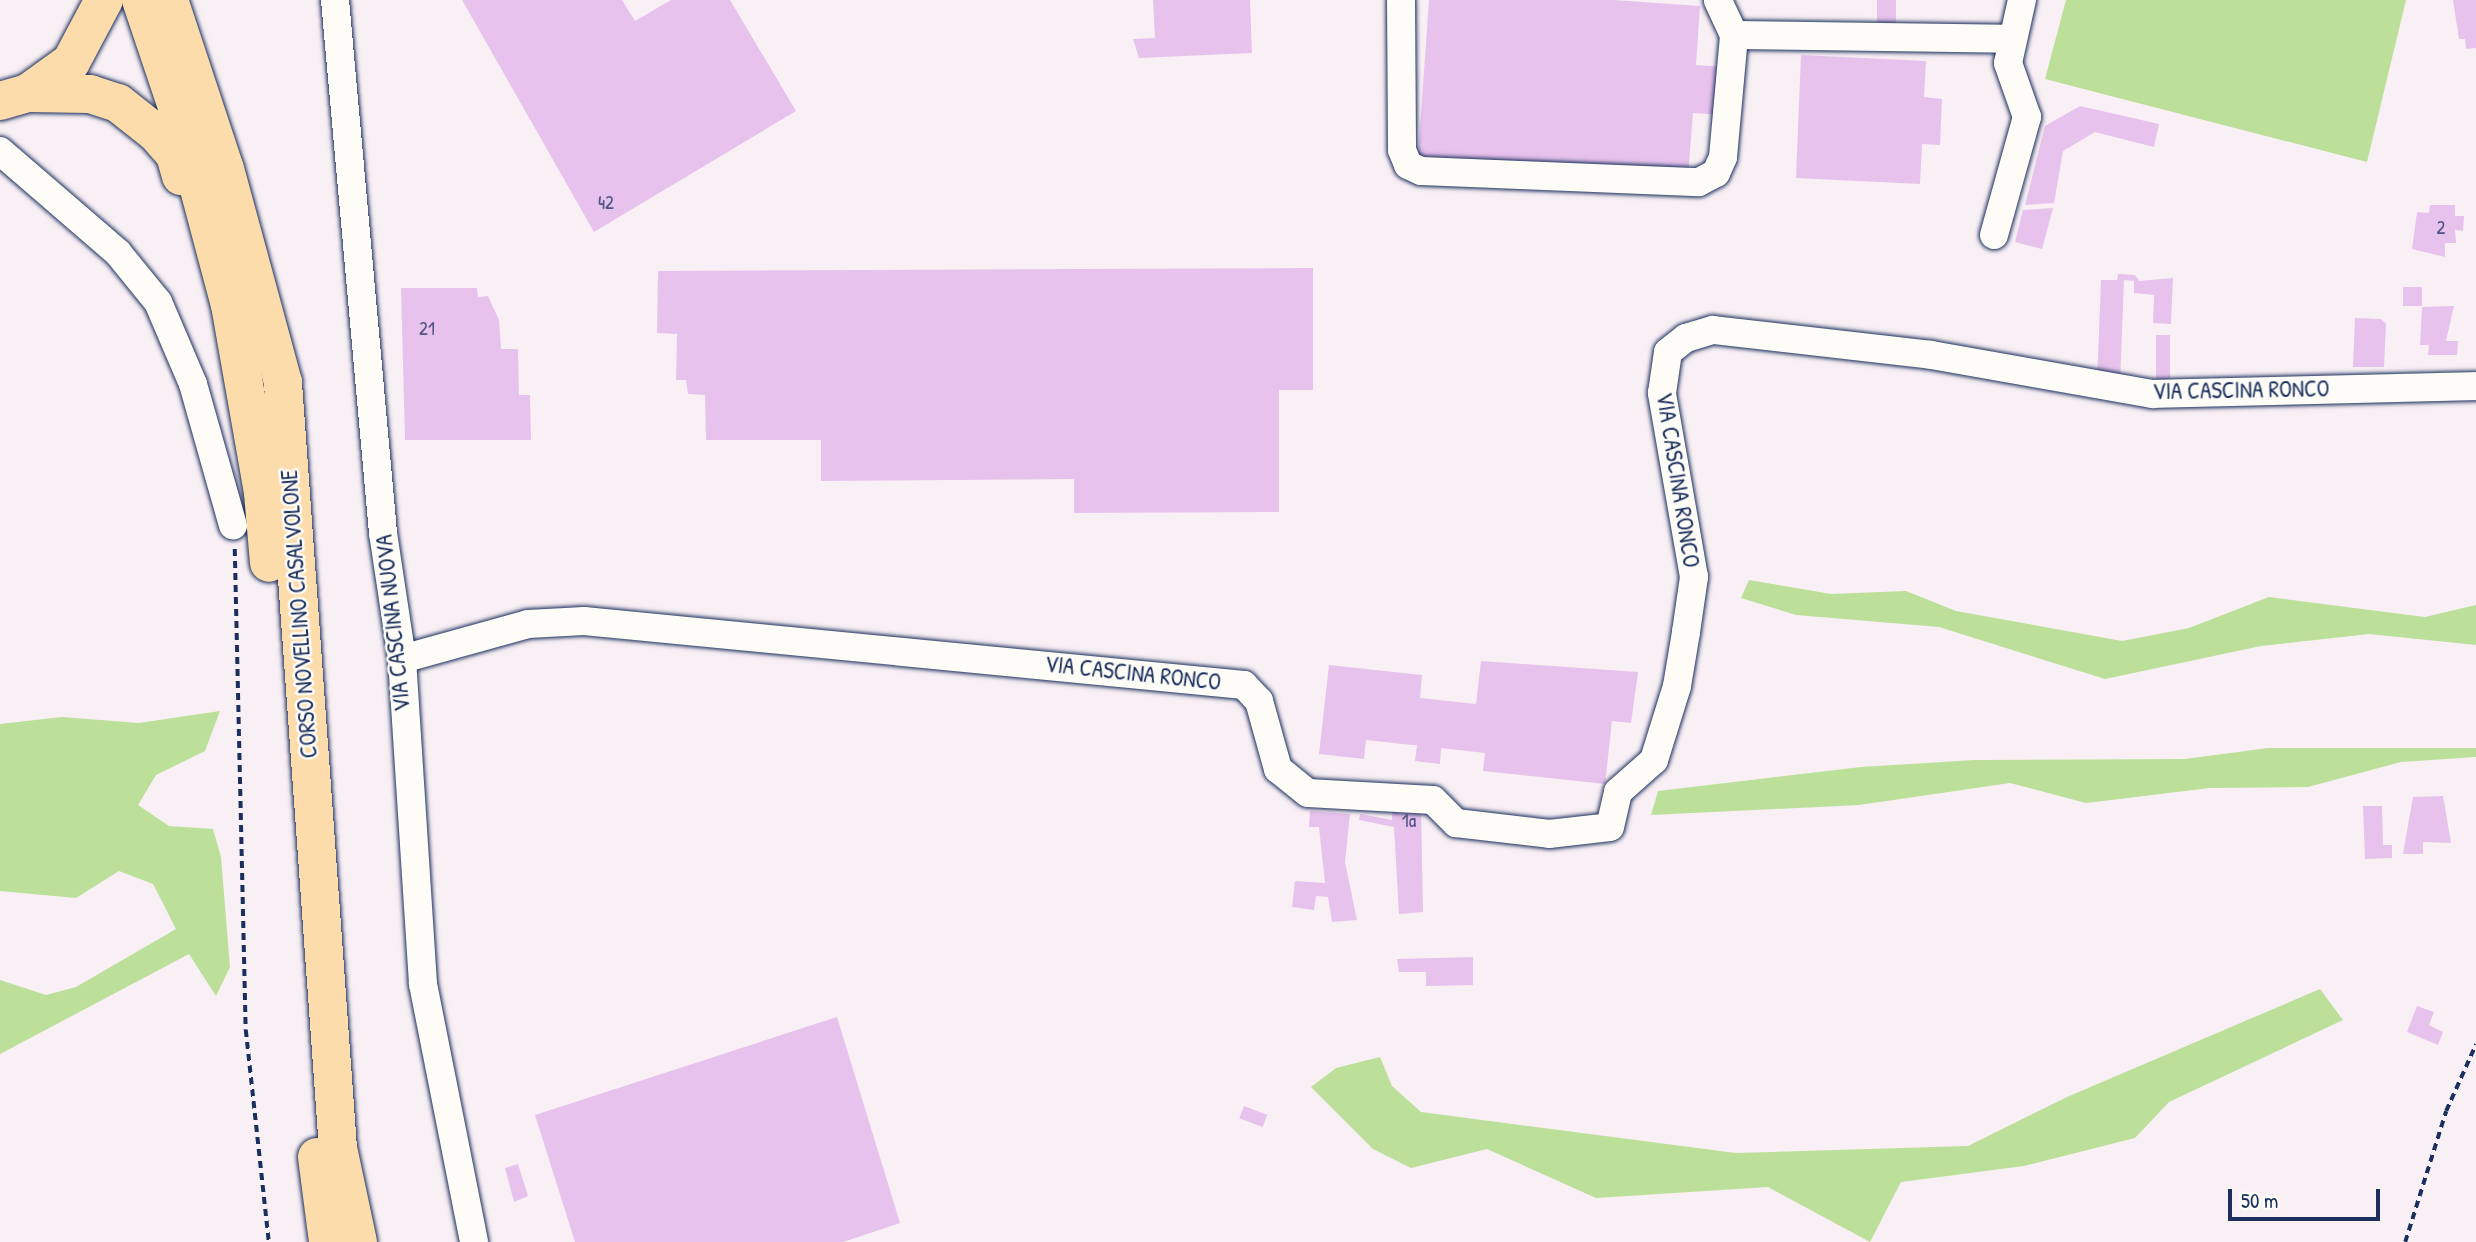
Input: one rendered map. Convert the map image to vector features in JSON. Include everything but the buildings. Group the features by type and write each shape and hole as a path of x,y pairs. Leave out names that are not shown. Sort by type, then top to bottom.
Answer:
{"highway":[{"path":"14,97 81,50 104,0"},
{"name":"CORSO NOVELLINO CASALVOLONE","path":"141,0 178,110 230,305 258,468 309,1094 328,1242"},
{"name":"CORSO NOVELLINO CASALVOLONE","path":"169,0 225,169 283,383 338,1148 358,1242"},
{"path":"180,0 225,169"},
{"path":"14,97 90,94 118,103 175,155 258,468"}],"street":[{"name":"VIA CASCINA NUOVA","path":"335,0 383,533 402,659 423,984 474,1242"},
{"path":"1401,0 1402,150 1408,165 1421,171 1699,182 1716,173 1723,157 1734,35 1718,0"},
{"path":"1994,235 2027,117 2008,63 2022,0"},
{"path":"1734,35 2012,39"},
{"path":"0,151 118,253 158,302 193,384 233,525"},
{"name":"VIA CASCINA RONCO","path":"402,659 528,624 584,621 1244,685 1259,701 1278,769 1308,793 1433,800 1456,823 1536,832 1610,827 1618,792 1654,760 1677,686 1686,632 1694,577 1661,393 1668,352 1686,338 1713,330 1931,355 2153,394 2476,386"}],"path":[{"path":"233,525 246,1030 270,1242"},
{"path":"2405,1242 2446,1111 2476,1044"}],"green space":[{"path":"2066,0 2406,0 2367,162 2045,79"},
{"path":"1749,580 1831,594 1906,591 1956,611 2122,641 2189,628 2269,597 2425,617 2476,605 2476,645 2369,634 2261,646 2105,679 1939,627 1796,615 1741,598"},
{"path":"220,711 205,751 156,775 138,805 169,826 213,829 221,857 230,967 216,996 189,954 0,1054 0,980 46,995 76,987 176,929 153,884 119,871 76,898 0,891 0,724 62,717 139,723"},
{"path":"2268,748 2476,748 2476,757 2401,762 2308,787 2210,788 2086,803 2010,783 1859,805 1651,815 1658,791 1861,767 1975,760 2185,759"},
{"path":"2320,989 2343,1020 2169,1102 2135,1138 2024,1166 1901,1182 1870,1242 1768,1187 1596,1198 1487,1149 1411,1168 1373,1149 1311,1087 1336,1068 1380,1057 1392,1086 1421,1112 1736,1153 1968,1146 2067,1097"}]}
